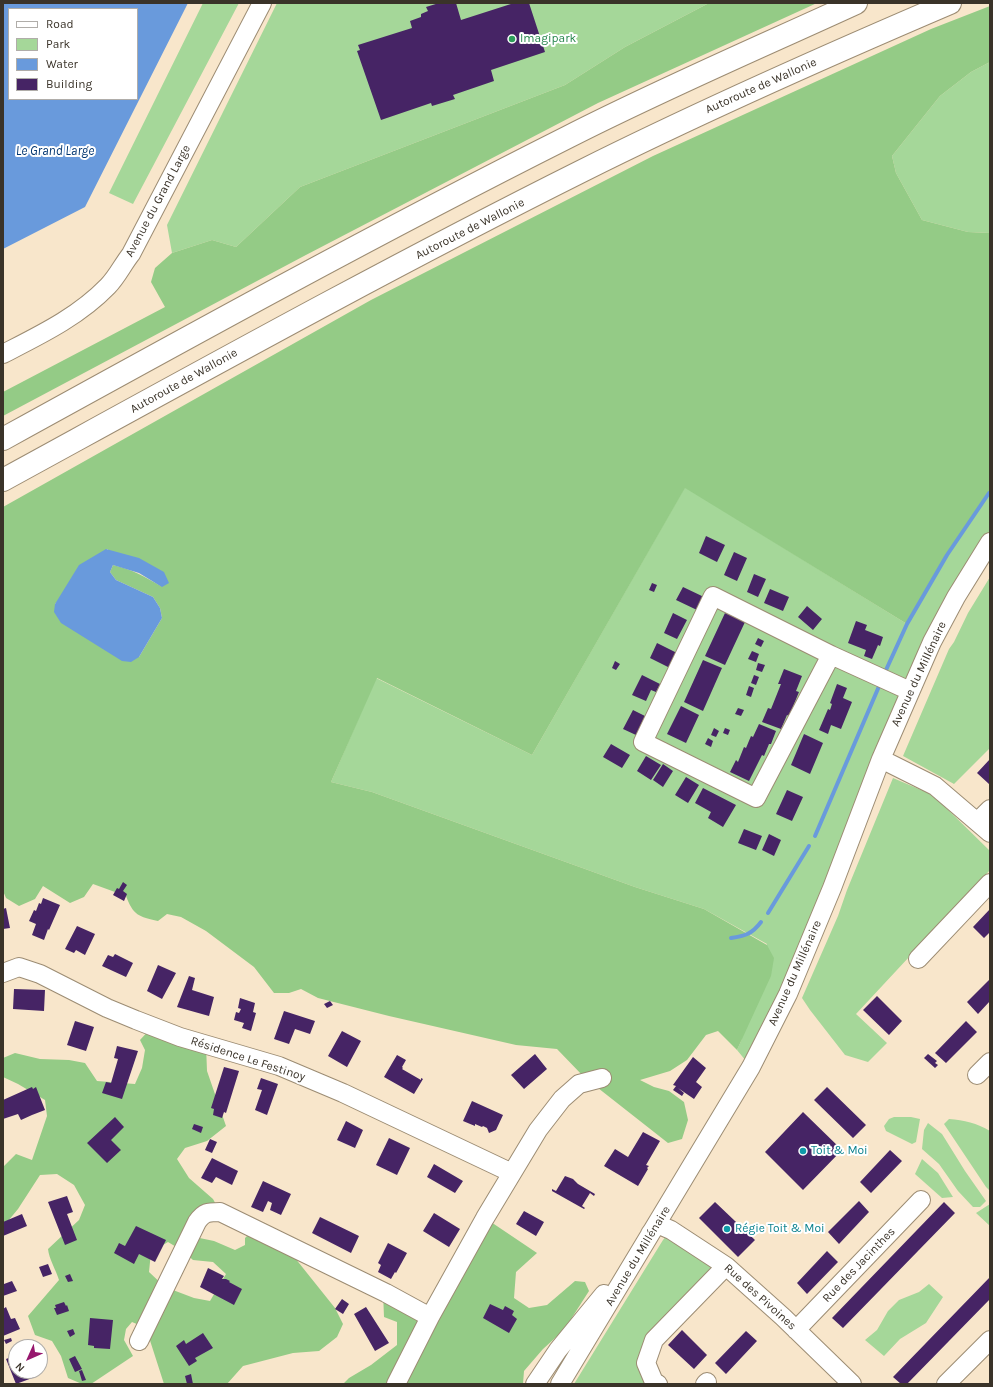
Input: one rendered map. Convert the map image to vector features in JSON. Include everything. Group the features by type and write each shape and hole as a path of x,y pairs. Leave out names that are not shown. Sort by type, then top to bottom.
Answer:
{"highway":[{"path":"3,439 231,313 569,136 699,74 856,3"},
{"name":"Autoroute de Wallonie","path":"3,480 249,345 582,171 718,105 950,3"}],"street":[{"name":"Avenue du Grand Large","path":"3,354 46,332 83,309 109,285 131,254 262,3"},
{"name":"Avenue du Millénaire","path":"560,1384 751,1067 788,994 832,888 881,759 932,642 956,597 990,542"},
{"path":"831,655 756,798 642,742 713,596 831,655 910,691"},
{"path":"881,759 935,786 984,828 990,809"},
{"path":"918,958 990,883"},
{"name":"Résidence Le Festinoy","path":"3,973 19,967 40,974 107,1008 180,1037 279,1066 344,1092 512,1173"},
{"path":"977,1075 990,1062"},
{"path":"396,1384 430,1317 538,1130 562,1099 579,1084 602,1078"},
{"name":"Rue des Jacinthes","path":"796,1330 921,1200"},
{"path":"139,1341 197,1222 203,1214 211,1212 220,1212 386,1293 430,1317"},
{"path":"535,1384 558,1350 603,1296 657,1224"},
{"name":"Rue des Pivoines","path":"657,1224 671,1230 726,1266 783,1316 852,1384"},
{"path":"658,1384 654,1382 646,1363 654,1340 726,1266"},
{"path":"946,1384 990,1340"}],"green space":[{"path":"203,3 239,3 133,204 109,193"},
{"name":"Imagipark","path":"277,3 709,3 625,47 565,85 300,187 236,247 212,240 172,253 167,225"},
{"path":"709,3 817,3 598,103 304,256 3,416 3,392 165,307 151,282 155,268 172,253 212,240 236,247 300,187 565,85 625,47"},
{"path":"990,6 990,62 971,72 940,96 892,156 896,173 922,220 968,232 990,233 990,492 947,555 907,624 685,488 532,755 377,678 331,782 372,792 635,887 704,909 767,945 774,958 771,976 737,1050 718,1031 706,1035 687,1060 670,1071 640,1080 654,1087 669,1091 684,1102 688,1120 682,1139 668,1143 584,1077 557,1049 516,1045 389,1016 318,998 301,989 289,993 274,993 254,967 206,931 181,917 167,914 158,921 141,916 131,907 126,896 93,884 84,897 70,903 43,886 35,899 19,906 6,898 3,891 3,507 371,300 653,156 931,29","holes":["107,549 162,587 138,574 120,567 113,565 110,572 116,580 153,597 160,608 162,618 139,657 55,604"]},
{"path":"990,62 990,233 968,232 922,220 896,173 892,156 940,96 971,72"},
{"path":"685,487 907,624 947,555 990,492 990,542 956,597 751,1067 737,1050 741,1041 767,944 704,909 635,887 372,792 331,782 376,678 532,755"},
{"path":"990,577 990,748 954,784 903,756 949,649 968,613"},
{"path":"893,778 933,795 990,851 990,870 856,1014 887,1043 868,1062 845,1055 802,998 838,916 847,890"},
{"path":"152,1027 206,1045 207,1071 226,1126 207,1141 185,1148 177,1159 189,1178 213,1199 220,1212 190,1236 214,1241 235,1250 245,1245 245,1238 254,1229 295,1258 335,1308 343,1324 337,1337 319,1351 293,1353 243,1366 227,1384 164,1384 146,1328 132,1322 126,1329 124,1340 133,1356 91,1384 82,1384 68,1378 61,1356 52,1341 35,1335 28,1316 59,1280 48,1249 79,1220 85,1205 74,1185 57,1174 40,1175 18,1209 3,1227 3,1167 16,1154 32,1160 47,1116 45,1100 3,1077 3,1058 15,1053 40,1059 69,1060 85,1063 97,1081 135,1084 142,1068 145,1050 140,1040","holes":["168,1242 183,1251 193,1260 213,1262 226,1274 210,1301 194,1298 165,1287 149,1272 151,1252"]},
{"path":"894,1117 911,1117 920,1119 916,1142 912,1144 886,1131 884,1126 889,1119"},
{"path":"949,1119 970,1122 990,1131 990,1191 944,1124"},
{"path":"928,1123 942,1134 986,1201 980,1207 973,1207 958,1191 939,1164 922,1149 924,1130"},
{"path":"922,1159 938,1173 953,1197 942,1198 915,1174"},
{"path":"990,1204 990,1226 976,1213"},
{"path":"485,1218 537,1253 516,1272 514,1298 529,1308 547,1305 575,1281 585,1282 589,1291 564,1330 543,1349 524,1371 523,1384 343,1384 349,1378 371,1365 397,1345 397,1322 384,1317 383,1292 430,1317"},
{"path":"671,1230 726,1266 654,1340 653,1384 574,1384 663,1240"},
{"path":"929,1284 943,1297 926,1323 900,1339 884,1356 865,1340 877,1330 888,1311 899,1300 919,1292"}],"water":[{"name":"Le Grand Large","path":"3,3 188,3 85,207 3,249"},
{"path":"106,549 139,558 164,572 169,583 162,587 139,573 113,565 110,572 116,580 153,597 160,608 162,618 139,657 131,662 122,661 61,623 54,612 55,604 79,565"}],"building":[{"path":"439,3 456,3 461,20 514,3 529,3 545,52 491,70 494,81 453,95 455,99 432,106 431,103 381,120 357,51 360,50 358,45 412,28 410,21 421,17 421,14 428,11 426,7"},
{"path":"706,536 725,545 717,562 699,553"},
{"path":"734,552 747,558 737,581 724,575"},
{"path":"754,574 766,579 758,597 747,592"},
{"path":"652,583 657,585 654,592 649,590"},
{"path":"683,587 704,597 697,610 676,600"},
{"path":"770,589 789,597 783,611 764,603"},
{"path":"807,606 822,619 813,630 798,617"},
{"path":"673,613 687,620 677,639 664,633"},
{"path":"725,613 745,622 725,665 705,656"},
{"path":"856,621 867,625 865,630 883,637 880,646 878,645 872,659 864,656 866,650 848,643"},
{"path":"758,638 764,641 761,647 755,644"},
{"path":"657,643 677,653 670,668 650,658"},
{"path":"752,651 759,654 756,662 748,659"},
{"path":"703,660 722,668 703,711 684,702"},
{"path":"615,661 620,664 616,670 612,668"},
{"path":"758,663 765,665 762,672 756,670"},
{"path":"784,669 802,676 796,691 799,692 789,716 787,715 781,729 762,722 768,708 771,709 781,684 778,684"},
{"path":"642,675 660,684 656,692 651,690 646,701 632,695"},
{"path":"754,675 759,677 756,685 751,683"},
{"path":"837,684 847,688 843,698 852,702 841,729 831,725 828,734 819,730 828,709 830,710 832,704 830,703"},
{"path":"749,686 754,688 751,697 746,695"},
{"path":"681,706 699,715 686,743 667,734"},
{"path":"738,708 744,710 741,716 735,714"},
{"path":"633,710 645,716 636,735 623,729"},
{"path":"759,724 776,731 771,744 769,744 764,756 762,755 749,781 730,772 736,760 738,762 744,747 746,748 751,736 753,737"},
{"path":"714,728 719,731 716,737 711,735"},
{"path":"725,728 730,730 728,735 723,733"},
{"path":"804,734 823,743 810,774 791,765"},
{"path":"708,738 713,741 711,747 705,744"},
{"path":"611,744 630,755 622,768 603,757"},
{"path":"646,756 661,765 651,780 637,771"},
{"path":"990,759 990,782 989,784 977,773"},
{"path":"663,764 673,771 663,787 653,780"},
{"path":"686,777 699,785 688,803 675,795"},
{"path":"703,788 736,805 723,827 708,818 711,812 695,803"},
{"path":"787,790 803,797 792,821 776,814"},
{"path":"744,829 762,836 756,850 738,843"},
{"path":"769,834 781,840 774,856 762,850"},
{"path":"123,882 127,885 123,891 127,894 124,901 113,895"},
{"path":"43,898 60,905 44,940 32,935 36,924 29,921 34,910 36,911"},
{"path":"6,908 10,928 3,929 3,909"},
{"path":"990,909 990,932 984,938 973,927"},
{"path":"77,926 95,934 85,955 76,950 74,953 65,949"},
{"path":"115,954 133,963 126,977 102,966 108,955 113,957"},
{"path":"158,965 176,973 162,999 147,991"},
{"path":"189,976 195,978 192,990 214,997 209,1016 177,1007"},
{"path":"990,979 990,1001 978,1014 967,1002"},
{"path":"14,989 45,990 44,1011 13,1009"},
{"path":"877,996 902,1021 889,1035 863,1010"},
{"path":"240,998 255,1003 253,1012 256,1013 251,1031 242,1028 244,1023 234,1020 236,1012 239,1013 241,1009 238,1008"},
{"path":"330,1001 333,1005 327,1008 324,1004"},
{"path":"284,1011 315,1021 310,1034 295,1029 289,1044 274,1039"},
{"path":"75,1021 94,1027 86,1051 67,1045"},
{"path":"966,1021 977,1032 946,1063 935,1053"},
{"path":"342,1031 361,1041 347,1067 328,1056"},
{"path":"117,1046 138,1051 122,1099 102,1093 106,1082 111,1083 118,1059 114,1058"},
{"path":"535,1054 547,1069 524,1089 511,1075"},
{"path":"928,1054 937,1061 935,1063 938,1065 935,1068 924,1058"},
{"path":"397,1055 406,1060 402,1069 421,1080 421,1078 423,1079 414,1094 384,1077"},
{"path":"693,1057 706,1068 696,1082 702,1087 694,1099 678,1088 684,1093 682,1096 673,1090 676,1086 673,1085"},
{"path":"224,1067 239,1071 226,1113 224,1112 222,1118 213,1115 214,1109 211,1108"},
{"path":"261,1078 278,1084 267,1115 255,1110 262,1090 257,1089"},
{"path":"32,1087 33,1089 36,1087 45,1110 21,1120 18,1114 3,1119 3,1100"},
{"name":"Toit & Moi","path":"827,1087 866,1125 853,1138 814,1100"},
{"path":"472,1101 503,1115 496,1130 489,1133 487,1128 483,1126 482,1127 475,1124 475,1126 463,1121"},
{"name":"Toit & Moi","path":"803,1112 842,1150 803,1190 765,1152"},
{"path":"115,1117 124,1127 111,1140 121,1150 107,1163 87,1143"},
{"path":"346,1121 363,1130 355,1148 337,1140"},
{"path":"194,1124 203,1127 201,1133 192,1129"},
{"path":"643,1132 660,1141 646,1165 649,1166 647,1168 648,1169 638,1186 604,1166 615,1149 628,1157"},
{"path":"389,1138 410,1148 397,1175 376,1165"},
{"path":"210,1139 217,1142 212,1153 205,1150"},
{"path":"890,1150 902,1161 871,1193 860,1182"},
{"path":"212,1158 238,1171 232,1185 216,1177 212,1183 201,1178"},
{"path":"434,1164 463,1181 455,1193 427,1177"},
{"path":"565,1176 573,1179 578,1184 595,1194 594,1196 590,1193 582,1206 585,1208 584,1209 552,1191 552,1189 556,1191"},
{"path":"263,1181 291,1194 281,1215 270,1210 272,1203 268,1201 263,1212 251,1207"},
{"path":"67,1196 73,1212 67,1214 77,1240 65,1245 48,1202"},
{"path":"859,1201 869,1212 839,1244 828,1232"},
{"name":"Régie Toit & Moi","path":"715,1202 755,1240 738,1257 699,1218"},
{"path":"944,1202 955,1213 843,1328 832,1318"},
{"path":"524,1211 544,1222 536,1236 516,1224"},
{"path":"434,1213 460,1229 449,1247 423,1231"},
{"path":"22,1214 27,1226 3,1236 3,1222"},
{"path":"320,1217 359,1236 351,1253 312,1233"},
{"path":"136,1226 166,1240 155,1262 139,1254 134,1264 114,1253 119,1243 125,1246"},
{"path":"388,1243 407,1253 391,1279 378,1272 381,1265 378,1263"},
{"path":"827,1251 838,1262 807,1294 797,1283"},
{"path":"48,1264 52,1274 43,1277 39,1267"},
{"path":"208,1268 224,1276 222,1279 230,1281 229,1282 242,1289 234,1305 200,1287"},
{"path":"70,1274 73,1281 68,1282 65,1276"},
{"path":"990,1277 990,1299 907,1384 901,1384 893,1377"},
{"path":"3,1280 4,1284 12,1281 17,1291 3,1296"},
{"path":"342,1299 349,1304 343,1314 335,1309"},
{"path":"64,1302 69,1311 57,1315 54,1308 56,1308 55,1305"},
{"path":"490,1304 503,1310 505,1306 514,1311 512,1315 517,1319 509,1333 483,1318"},
{"path":"6,1307 11,1319 15,1318 20,1329 3,1336 3,1309"},
{"path":"366,1307 389,1343 375,1351 354,1314"},
{"path":"90,1318 113,1320 110,1349 94,1348 94,1346 88,1345"},
{"path":"73,1329 75,1334 70,1337 67,1331"},
{"path":"682,1330 707,1355 694,1369 668,1345"},
{"path":"746,1331 757,1341 726,1374 715,1363"},
{"path":"203,1333 213,1348 195,1358 197,1361 189,1366 176,1346 184,1340 186,1344"},
{"path":"11,1338 11,1339 8,1339 8,1343 6,1344 4,1340"},
{"path":"75,1356 82,1369 75,1372 69,1359"},
{"path":"82,1370 86,1380 82,1381 79,1371"},
{"path":"191,1374 193,1384 187,1384 185,1376"},
{"path":"14,1379 30,1379 16,1384"}],"waterway":[{"path":"886,670 907,624 947,555 989,493"},
{"path":"815,836 880,684"},
{"path":"768,913 809,846"},
{"path":"731,938 748,934 761,922"}],"place":[{"name":"Imagipark","path":"512,39"},
{"name":"Toit & Moi","path":"803,1151"},
{"name":"Régie Toit & Moi","path":"727,1229"}]}
